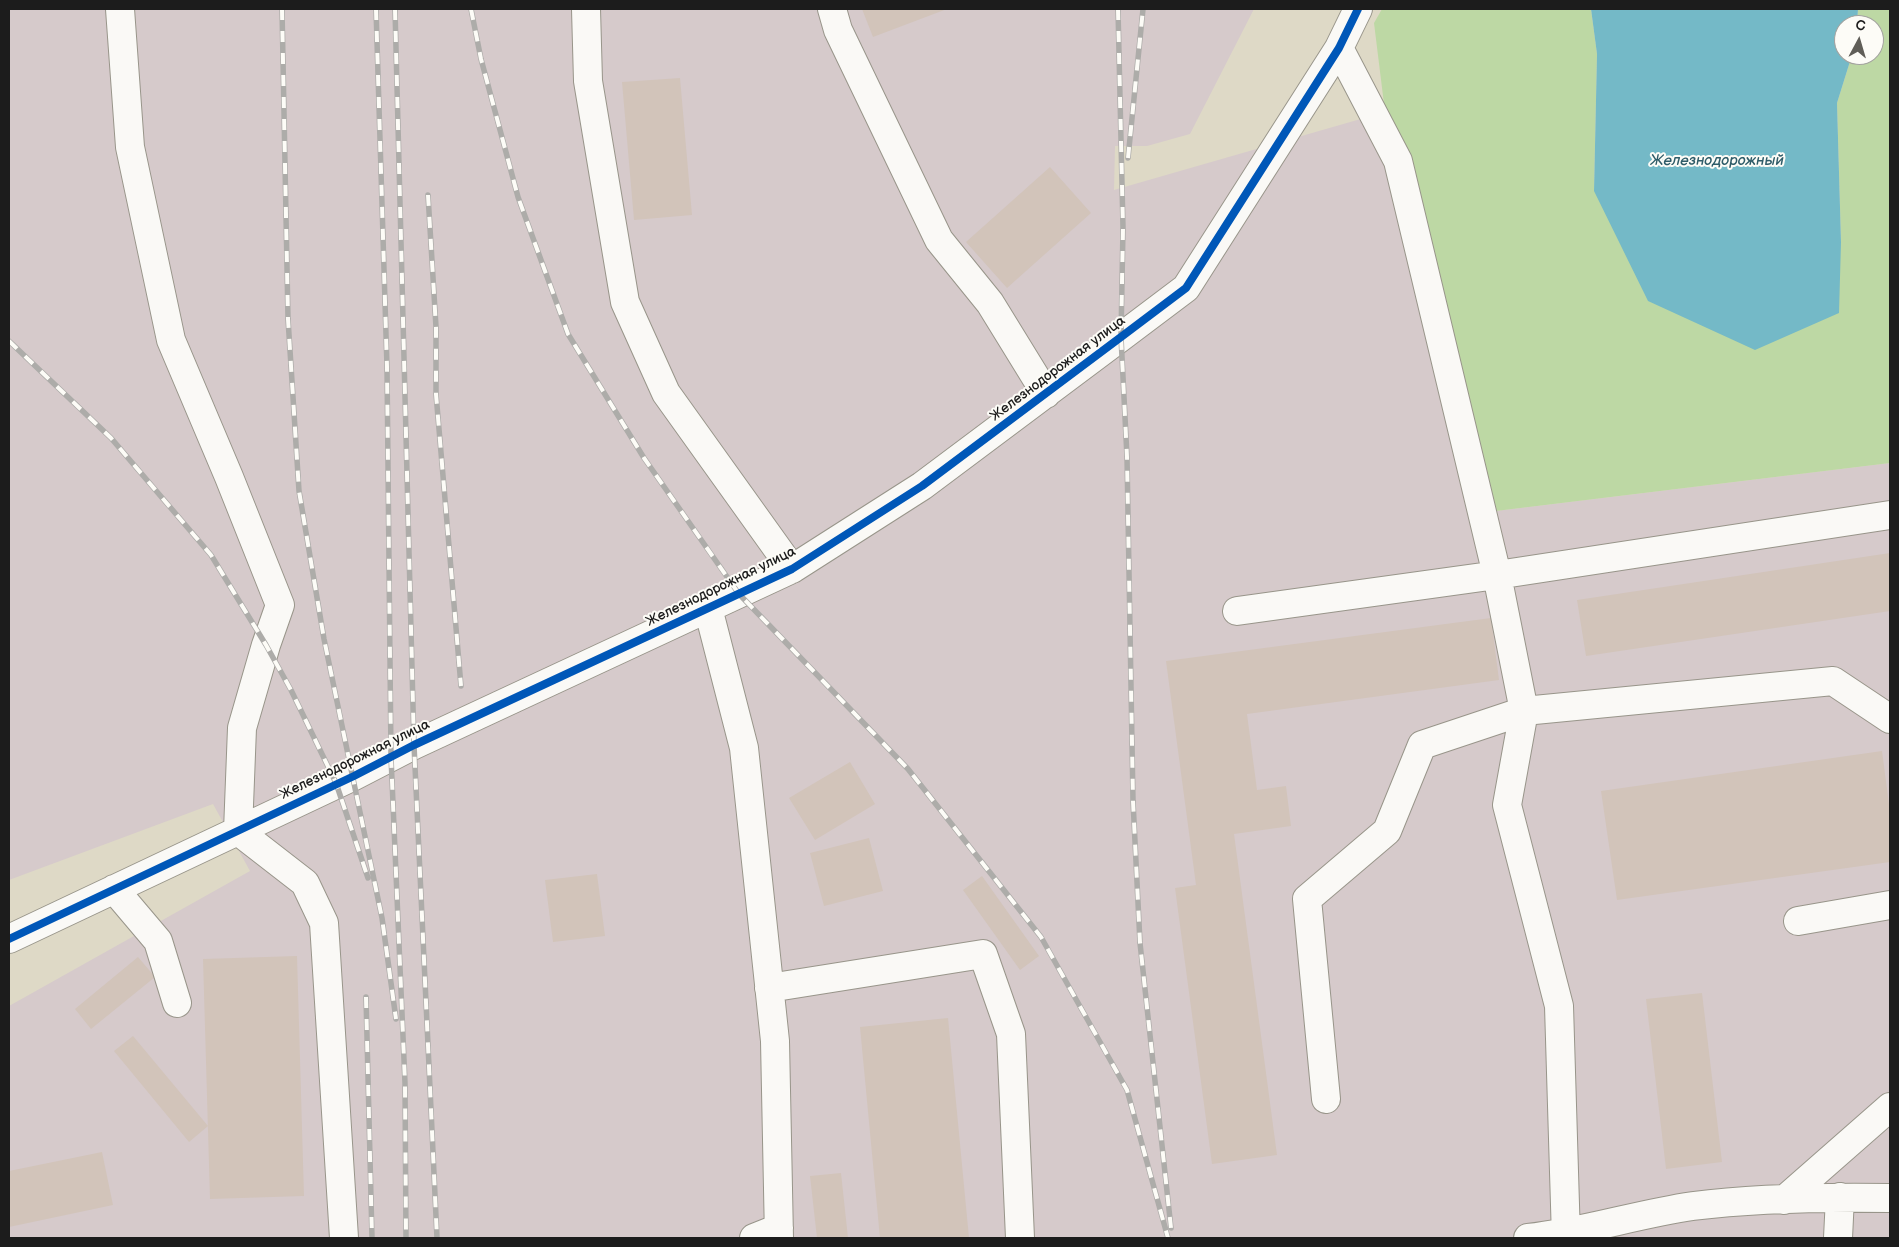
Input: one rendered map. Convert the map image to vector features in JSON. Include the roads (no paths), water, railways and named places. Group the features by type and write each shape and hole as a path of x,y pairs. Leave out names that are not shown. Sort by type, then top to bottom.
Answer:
{"street":[{"path":"120,9 130,147 171,340 229,477 280,605 242,728 238,831 305,883 324,923 344,1238"},
{"path":"586,9 588,81 625,302 666,393 792,568"},
{"path":"832,9 838,30 939,240 990,303 1046,394"},
{"name":"Железнодорожная улица","path":"9,939 238,831 414,745 792,568 922,486 1186,288 1339,48 1358,9"},
{"path":"1339,48 1398,161 1497,575 1524,711 1507,805 1559,1006 1566,1236"},
{"path":"1237,611 1497,575 1890,514"},
{"path":"708,608 744,748 774,1041 779,1233 754,1238"},
{"path":"1326,1099 1307,899 1387,830 1422,745 1524,711 1833,681 1890,719"},
{"path":"114,889 158,941 177,1003"},
{"path":"1798,922 1890,906"},
{"path":"769,988 982,954 1011,1034 1020,1238"},
{"path":"1784,1200 1890,1107"},
{"path":"1838,1238 1840,1198"},
{"path":"1528,1238 1566,1236 1692,1206 1784,1200 1890,1198"}],"water":[{"name":"Железнодорожный","path":"1591,9 1858,9 1858,15 1834,15 1834,65 1849,65 1837,103 1841,242 1839,313 1755,350 1648,301 1594,191 1597,54"}],"railway":[{"path":"282,9 288,319 299,491 324,639 382,918 396,1019"},
{"path":"376,9 387,367 391,757 405,1083 406,1238"},
{"path":"395,9 414,745 437,1238"},
{"path":"471,9 481,59 518,197 568,334 644,458 739,594 908,769 1041,937 1127,1090 1168,1238"},
{"path":"1118,9 1123,228 1121,337 1127,457 1133,801 1140,943 1171,1228"},
{"path":"1128,158 1143,9"},
{"path":"428,195 436,327 436,394 461,686"},
{"path":"9,341 111,438 211,555 291,690 336,783 368,878"},
{"path":"366,997 372,1238"}]}
